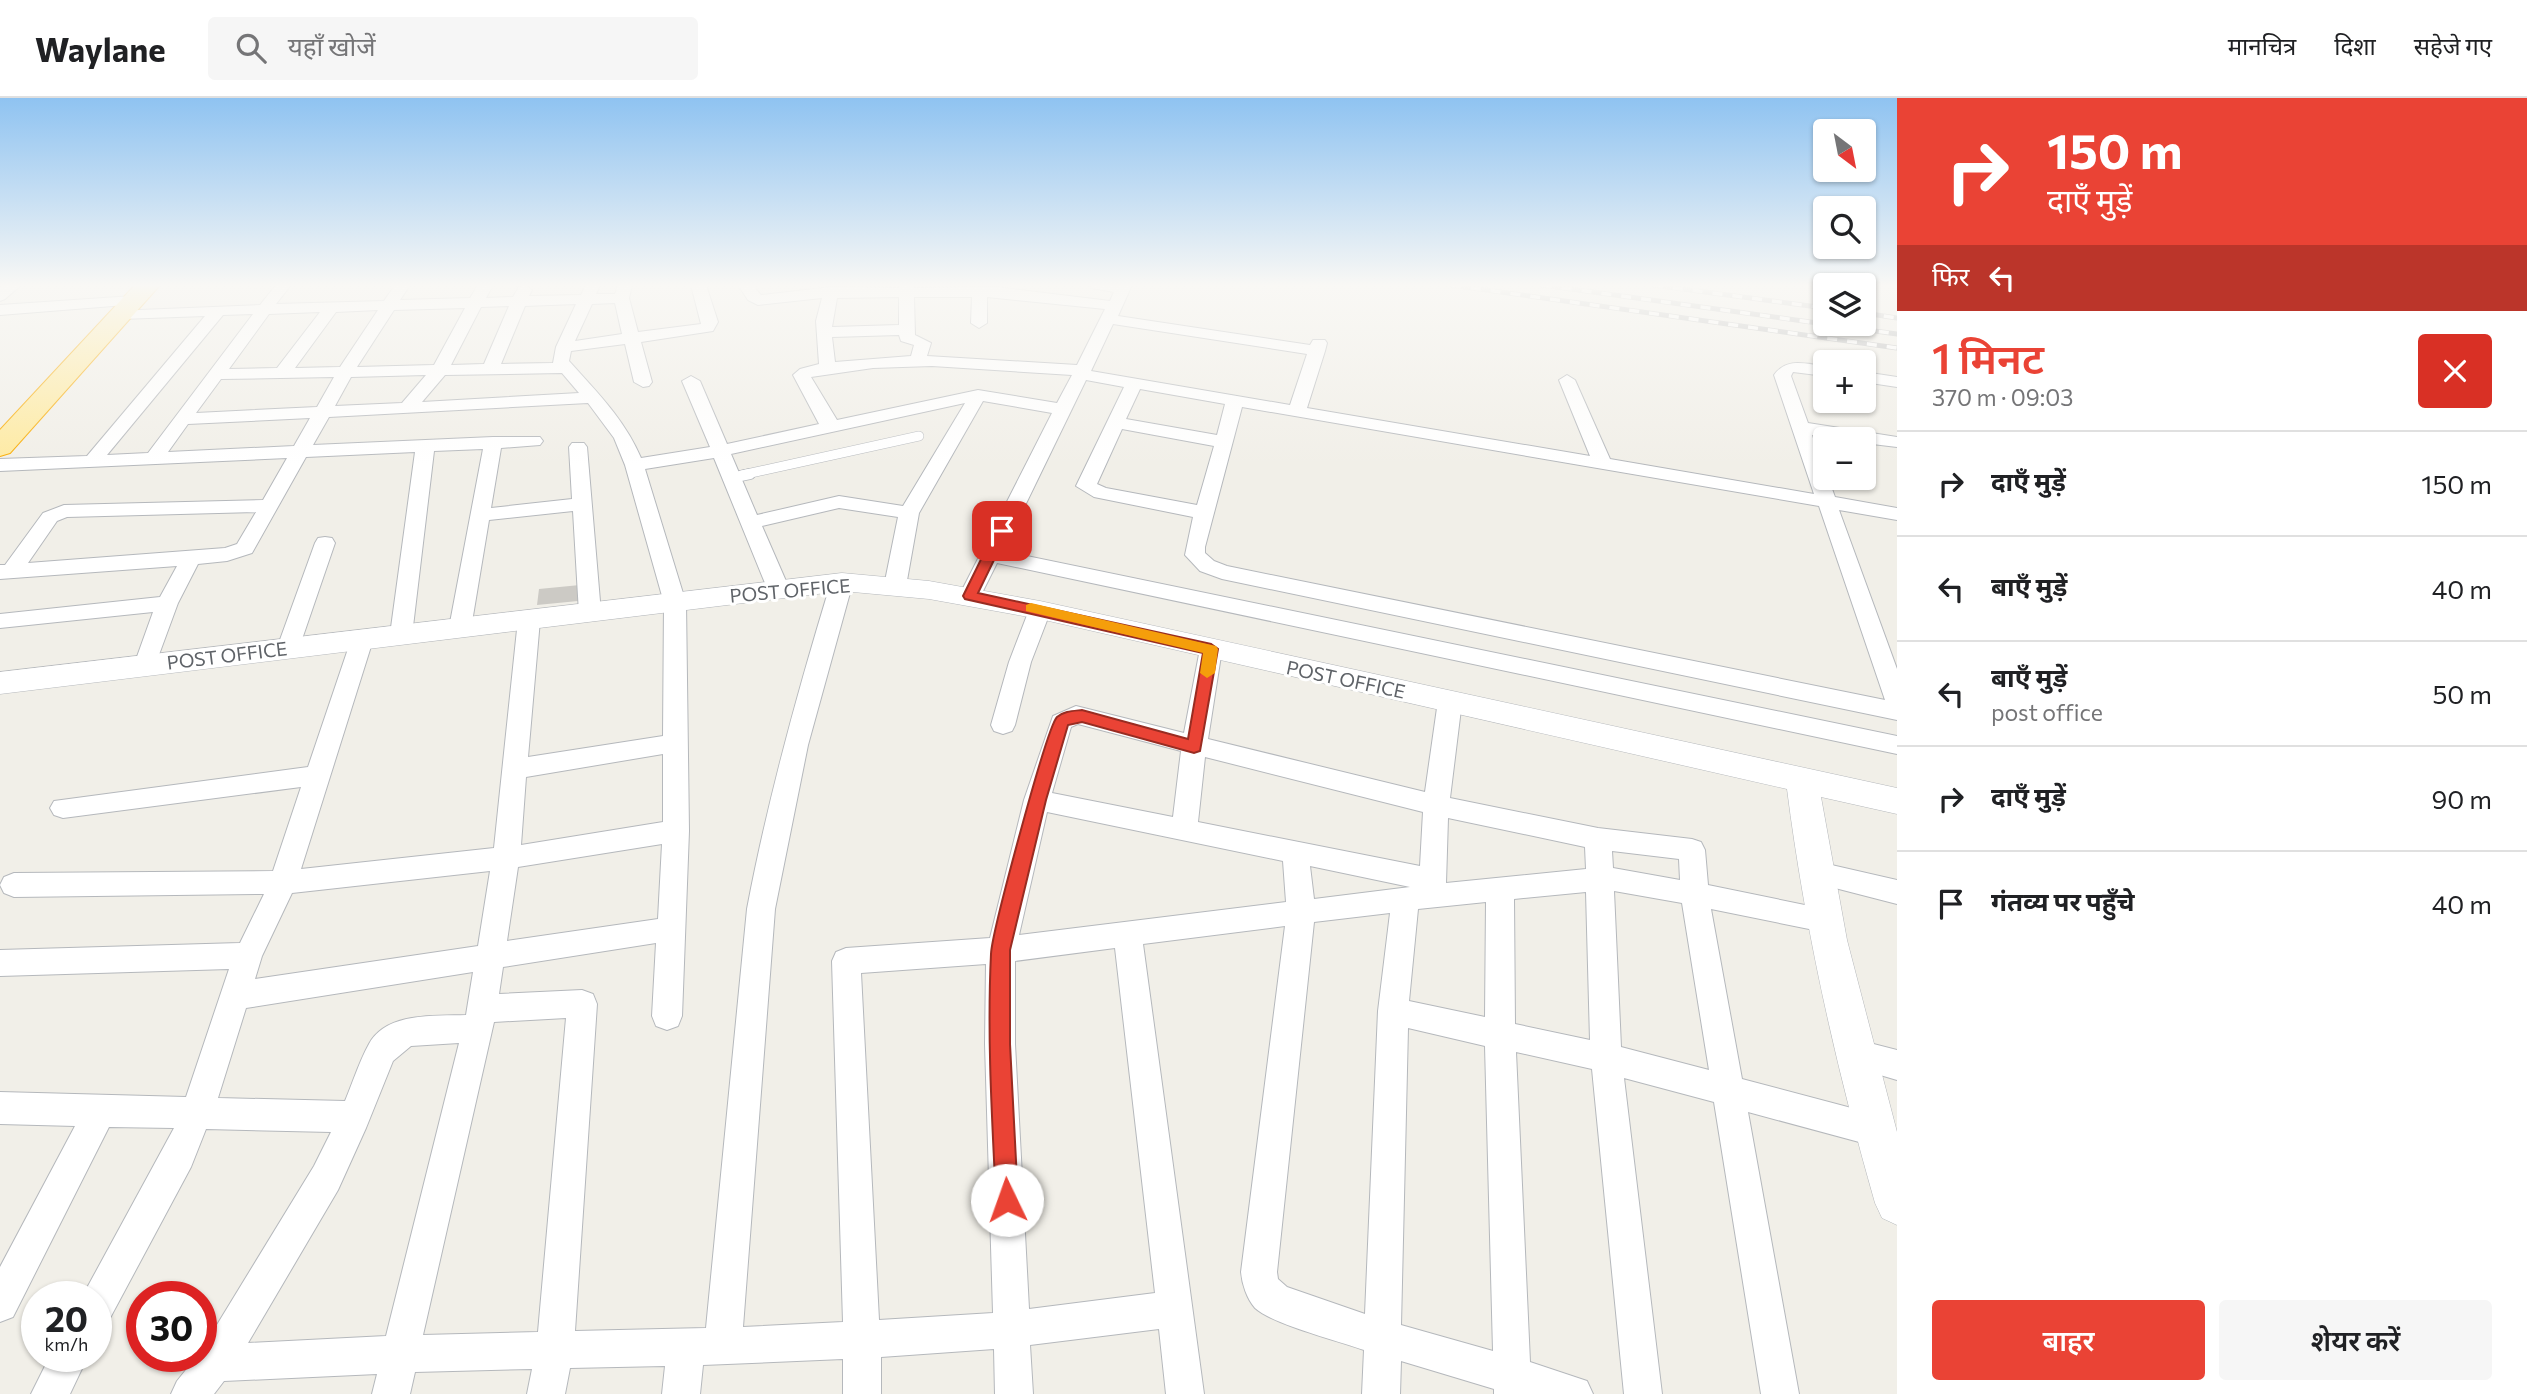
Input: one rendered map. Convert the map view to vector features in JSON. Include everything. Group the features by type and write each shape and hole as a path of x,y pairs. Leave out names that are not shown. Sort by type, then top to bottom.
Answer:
{"highway":[{"path":"0,447 10,426 89,345"}],"street":[{"path":"91,462 189,345"},
{"path":"153,459 238,345"},
{"path":"283,372 303,345"},
{"path":"5,572 191,558 227,554 245,548 363,345"},
{"path":"406,409 440,370 454,345"},
{"path":"490,370 501,345"},
{"path":"574,345 564,347 561,362 617,427 634,465 675,603 676,831 667,1016"},
{"path":"632,345 643,382"},
{"path":"826,345 828,368"},
{"path":"918,359 922,345"},
{"path":"970,596 1094,345"},
{"path":"1297,411 1318,347 1312,345"},
{"path":"835,426 828,422 801,377 807,372 918,359 1010,363 1080,372 1897,514"},
{"path":"1813,370 1789,367 1783,370 1782,375 1897,701"},
{"path":"217,374 565,368"},
{"path":"1876,379 1897,382"},
{"path":"1567,380 1602,463"},
{"path":"691,381 778,588"},
{"path":"1134,383 1086,485 1101,494 1205,513"},
{"path":"634,465 720,451 978,395 1061,409"},
{"path":"895,586 909,513 978,395"},
{"path":"184,419 593,398"},
{"path":"1235,401 1195,555 1207,566 1222,572 1897,711"},
{"path":"1115,422 1224,442"},
{"path":"1802,428 1897,442"},
{"path":"0,465 534,441"},
{"path":"460,628 493,442"},
{"path":"401,635 425,447"},
{"path":"578,447 590,613"},
{"path":"751,523 839,502 909,513"},
{"path":"480,515 581,504"},
{"path":"5,572 50,517 64,511 269,506"},
{"path":"288,648 325,543"},
{"path":"990,555 1897,745"},
{"path":"145,665 167,603 191,558"},
{"path":"723,1346 761,909 771,850 819,657 842,583"},
{"name":"POST OFFICE","path":"0,683 675,603 778,588 842,583 895,586 970,596 1040,610 1897,802"},
{"path":"0,621 167,603"},
{"path":"1003,725 1020,662 1040,610"},
{"path":"391,1394 480,1019 506,858 529,620"},
{"path":"110,1281 179,1155 197,1112 248,956 283,881 362,640"},
{"path":"1184,830 1194,747 1211,649"},
{"path":"1381,1394 1393,1011 1422,892 1450,701"},
{"path":"1014,1394 1000,1044 1000,950 1037,800 1061,722 1069,716 1082,716 1194,747 1436,804 1598,839 1692,850 1695,896 1780,1394"},
{"path":"515,769 675,743"},
{"path":"63,808 318,775"},
{"path":"1802,780 1814,872 1854,1054 1897,1203"},
{"path":"1037,800 1296,855 1422,892"},
{"path":"14,885 283,881 506,858 676,831"},
{"path":"1598,839 1606,1058 1643,1394"},
{"path":"1296,855 1301,913 1259,1272 1260,1286 1277,1302 1513,1384 1574,1394"},
{"path":"1814,872 1897,892"},
{"path":"862,1394 846,961 1000,950 1126,932 1301,913 1422,892 1500,891 1601,879 1623,880 1824,920"},
{"path":"1500,891 1500,1035 1513,1384"},
{"path":"235,996 670,929"},
{"path":"1126,932 1185,1394"},
{"path":"0,963 248,956"},
{"path":"217,1360 326,1178 382,1051 392,1040 404,1033 419,1030 582,1004 555,1349 546,1394"},
{"path":"1393,1011 1606,1058 1874,1130"},
{"path":"1854,1054 1897,1065"},
{"path":"0,1108 355,1117"},
{"path":"0,1304 101,1109"},
{"path":"217,1363 402,1354 862,1340 1012,1330 1175,1308"},
{"path":"681,1394 686,1346"},
{"path":"50,1394 62,1372"},
{"path":"190,1394 208,1372"}],"lane":[{"path":"731,478 919,436"}],"building":[{"path":"580,585 578,601 537,605 539,589"}],"railway":[{"path":"1879,345 1897,348"}],"slow traffic":[{"path":"1031,608 1211,649 1207,673"}],"route":[{"path":"1002,531 970,596 1211,649 1194,747 1082,716 1069,716 1061,722 1037,800 1000,950 1000,1044 1007,1200"}]}
